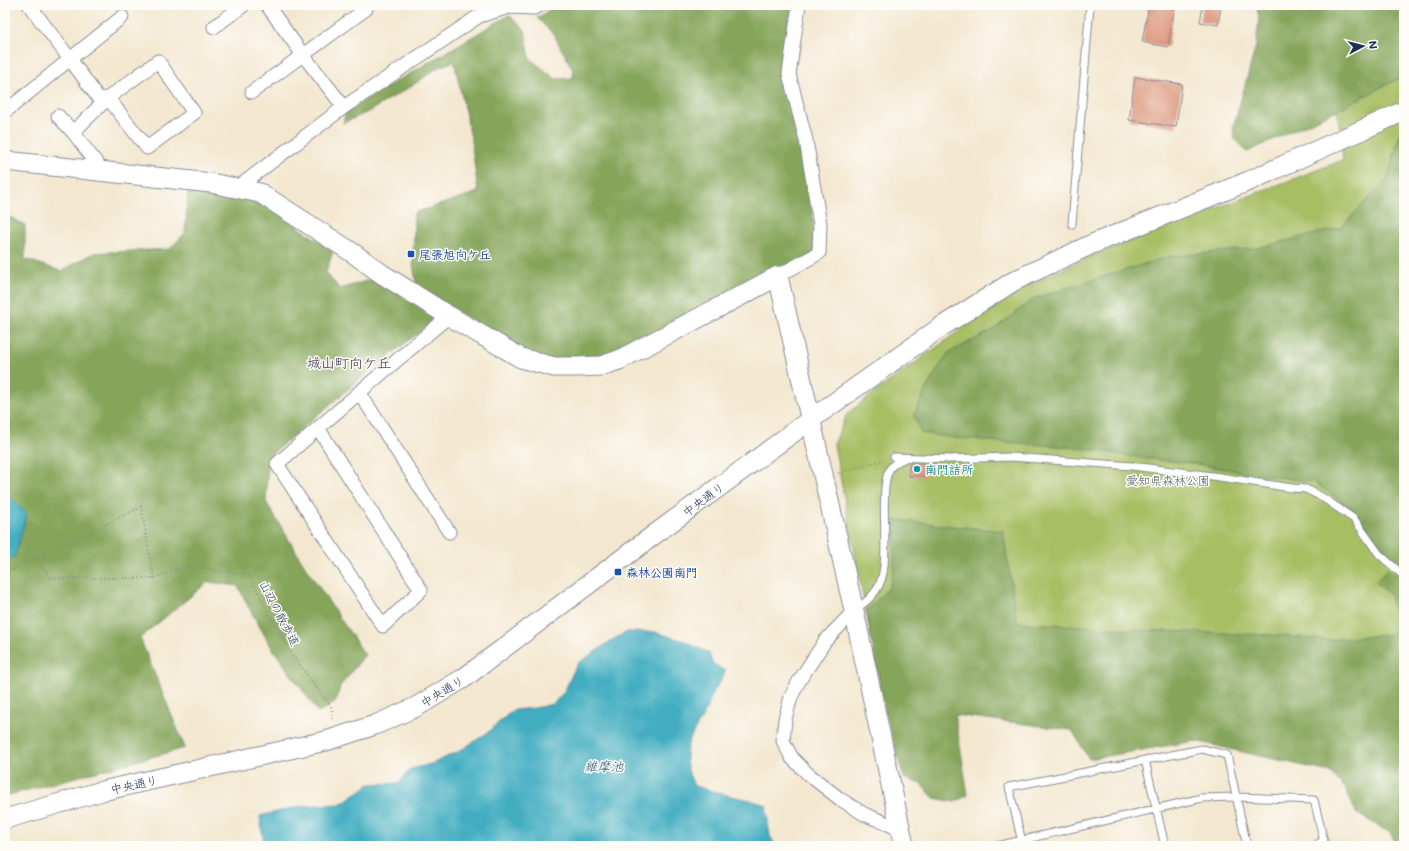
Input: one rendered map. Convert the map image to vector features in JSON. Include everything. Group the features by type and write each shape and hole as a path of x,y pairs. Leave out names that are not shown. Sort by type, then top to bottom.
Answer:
{"street":[{"path":"29,5 70,58 99,99 108,98"},
{"path":"214,27 244,5"},
{"path":"267,5 303,55 344,107"},
{"path":"237,188 344,107 479,16 509,6 534,8 541,5"},
{"path":"5,161 211,183 260,193 353,253 382,274 449,316 521,358 554,367 578,368 601,366 619,360 819,253 820,224 806,140 789,74 799,5"},
{"path":"252,92 366,9"},
{"path":"6,108 122,17"},
{"path":"73,132 108,98 158,62 194,113 147,148 108,98"},
{"name":"中央通り","path":"5,820 102,791 326,741 375,725 416,707 464,678 651,537 941,326 1014,281 1090,245 1249,181 1404,111"},
{"path":"58,116 73,132 98,165 96,171"},
{"path":"778,276 854,611 902,838"},
{"path":"318,428 421,590 383,626 277,464 358,392 449,316"},
{"path":"358,392 449,532"},
{"path":"854,611 825,641 799,681 791,697 785,719 783,741 792,758 808,774 840,799 902,838"}],"lane":[{"path":"1072,224 1090,5"},
{"path":"894,457 949,459 1011,457 1132,466 1220,476 1306,489 1322,496 1354,519 1379,554 1404,576"},
{"path":"854,611 871,598 881,582 885,556 886,478 891,466 906,457"},
{"path":"1023,843 1009,787 1202,749 1227,755 1247,846"},
{"path":"1145,760 1165,846"},
{"path":"997,846 1023,843 1202,798 1236,797 1314,800 1324,843 1315,846"}],"path":[{"path":"824,477 894,457"},
{"path":"5,573 141,507 154,578"},
{"name":"山辺の散歩道","path":"36,558 50,578 154,578 185,566 249,575 289,651 332,708 333,721"}],"green space":[{"path":"557,5 796,5 787,75 803,141 817,252 618,359 556,362 525,352 417,287 413,265 414,213 478,192 471,138 454,61 439,67 410,87 366,113 343,123 346,111 509,15 525,30 530,59 556,79 573,78 573,70 554,35 537,18"},
{"path":"1256,5 1404,5 1404,76 1337,110 1247,152 1234,138 1233,128 1256,46 1259,17"},
{"name":"愛知県森林公園","path":"1326,5 1404,5 1404,811 1345,748 936,677 886,716 834,444 847,414 1014,291 1089,257 1343,160"},
{"path":"1404,131 1404,569 1376,539 1356,512 1314,482 1080,448 954,438 921,433 914,415 928,385 948,353 993,330 1035,298 1167,257 1257,248 1340,228 1387,180 1400,134"},
{"path":"224,190 258,199 333,251 326,273 340,289 376,278 436,319 366,374 268,457 266,502 308,571 365,655 340,686 337,700 319,713 272,648 238,586 208,582 140,638 185,748 5,796 5,215 25,225 25,259 61,271 94,253 170,249 185,233 188,192"},
{"path":"895,520 1003,531 1017,622 1136,630 1273,635 1328,640 1393,634 1394,614 1390,595 1376,582 1388,569 1404,581 1404,846 1398,846 1389,832 1356,813 1346,789 1330,772 1195,741 1089,759 1072,730 955,715 968,795 955,802 934,798 921,784 904,778 886,716 866,611 889,588 894,568"}],"water":[{"path":"5,492 27,514 15,555 6,563 5,562"},
{"name":"維摩池","path":"627,632 655,632 684,641 709,653 712,663 725,671 712,694 707,709 691,737 686,754 686,763 694,786 766,805 770,836 776,846 264,846 260,816 301,806 340,804 370,784 399,783 411,769 431,764 458,752 487,733 513,710 535,708 553,704 564,692 577,664"}],"building":[{"path":"1149,5 1175,5 1168,47 1142,42"},
{"path":"1203,5 1221,5 1218,25 1200,22"},
{"path":"1135,77 1182,84 1176,127 1129,120"},
{"name":"南門詰所","path":"909,463 925,463 925,476 909,476"}],"place":[{"name":"尾張旭向ケ丘","path":"411,254"},
{"name":"南門詰所","path":"917,469"},
{"name":"森林公園南門","path":"618,572"}],"district":[{"name":"城山町向ケ丘","path":"349,362"}]}
